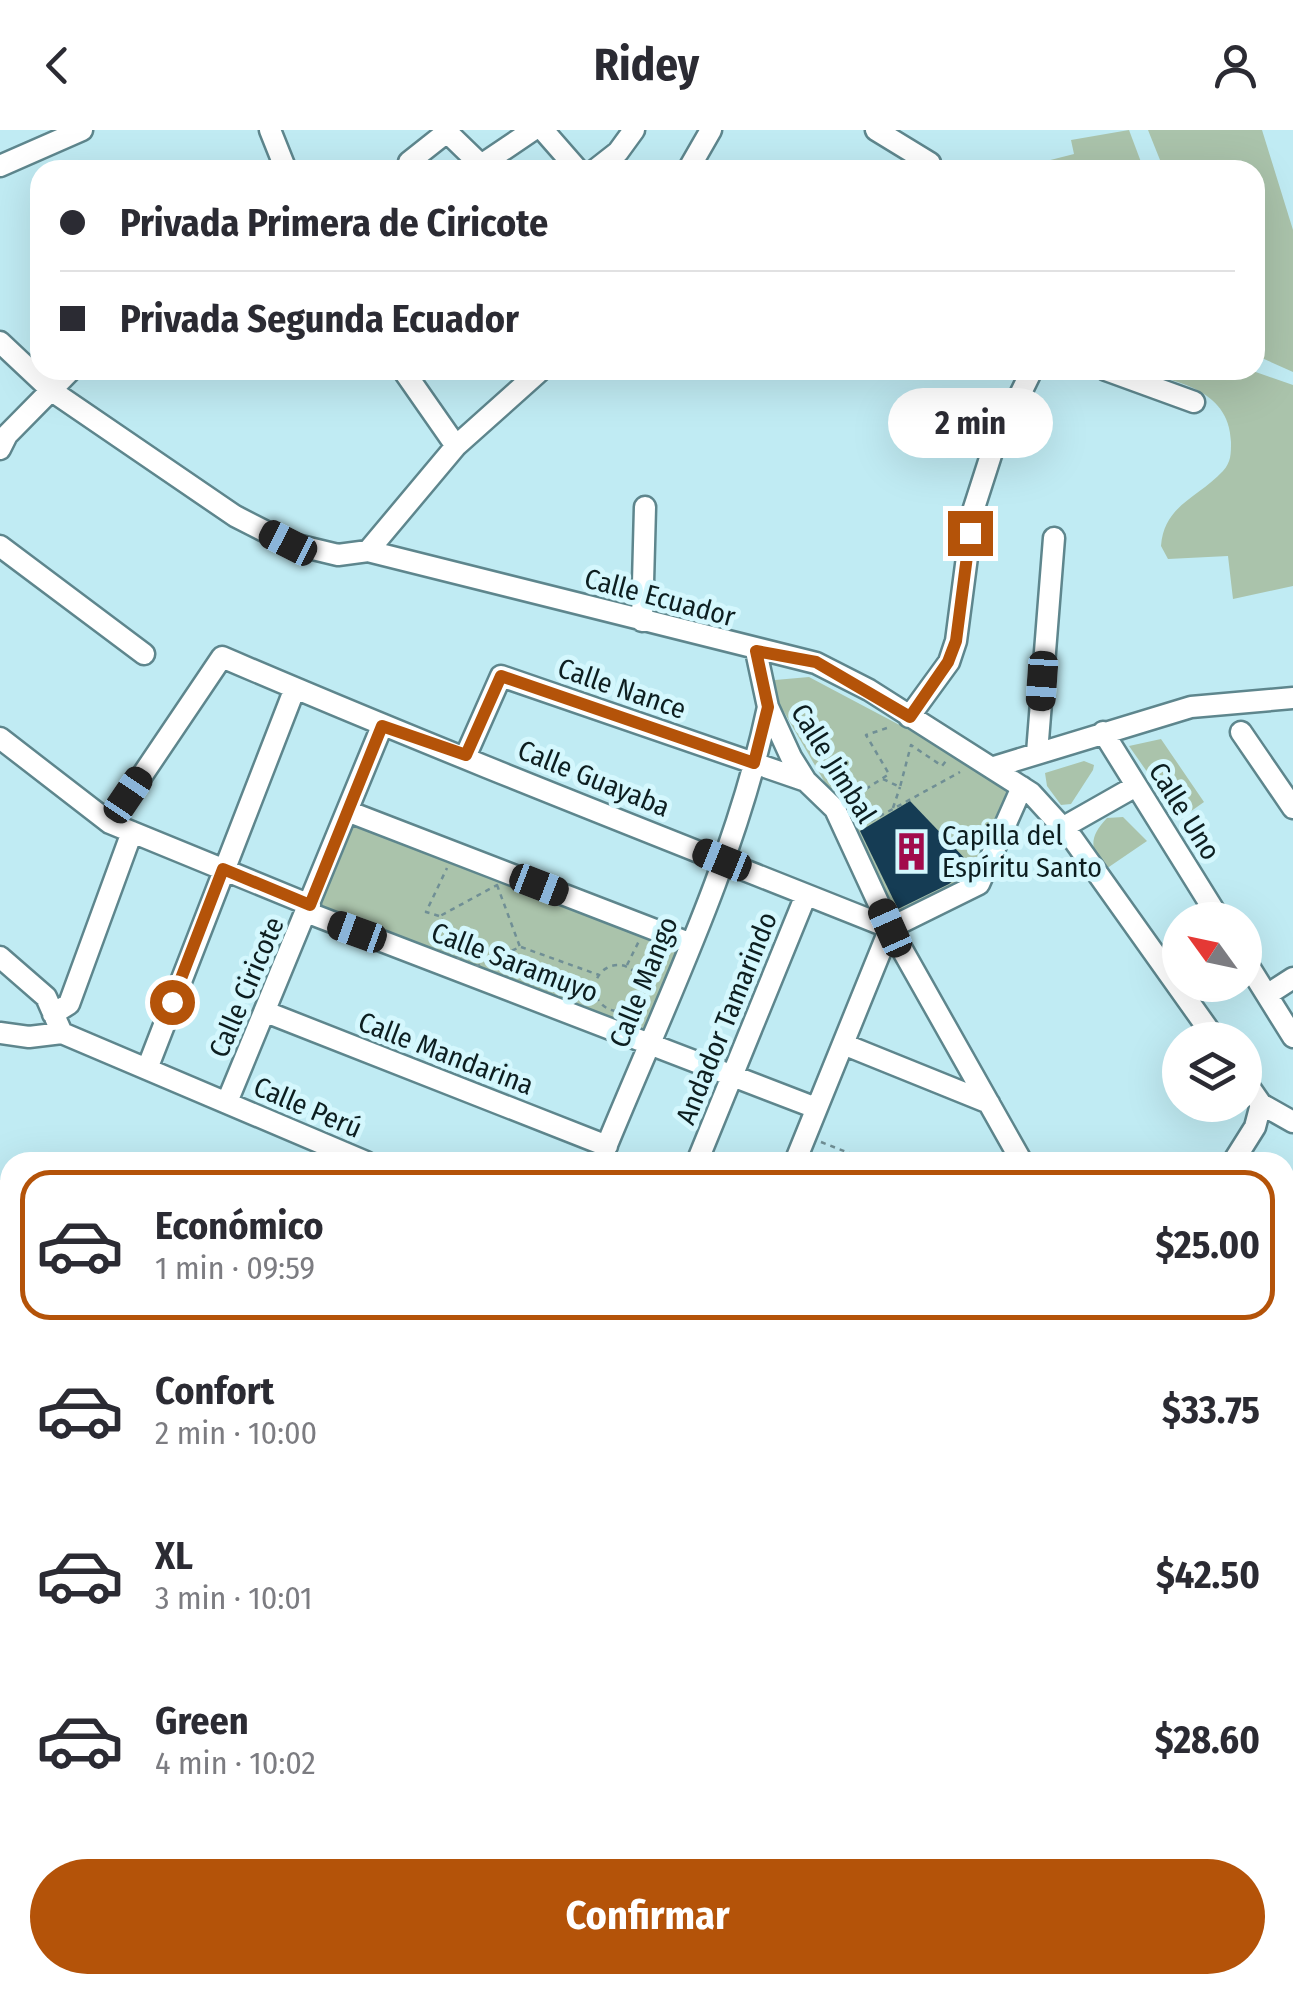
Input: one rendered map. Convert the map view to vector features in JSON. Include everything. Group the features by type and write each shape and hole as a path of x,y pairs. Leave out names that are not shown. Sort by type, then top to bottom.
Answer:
{"street":[{"path":"0,166 82,130"},
{"path":"270,130 282,160"},
{"path":"488,160 532,130"},
{"path":"542,130 569,160"},
{"path":"608,160 634,130"},
{"path":"694,160 710,130"},
{"path":"876,130 925,160"},
{"path":"411,160 447,132 476,160"},
{"name":"Calle Ecuador","path":"0,342 30,370"},
{"name":"Calle Ecuador","path":"40,380 235,516 288,543 338,555 368,550 756,651 816,662 1022,786 1062,828 1203,1022"},
{"path":"0,449 6,436 61,380"},
{"path":"410,380 456,446"},
{"path":"368,550 456,446 529,380"},
{"path":"910,717 952,651 973,511 992,452 1027,380"},
{"path":"1134,380 1194,402"},
{"path":"642,621 646,508"},
{"path":"1036,753 1054,538"},
{"path":"0,546 144,654"},
{"name":"Calle Jimbal","path":"756,651 768,707 806,780 835,809 890,928 1016,1152"},
{"name":"Calle Guayaba","path":"110,823 222,657 382,726 466,755 890,928"},
{"name":"Calle Nance","path":"466,755 501,676 806,780"},
{"path":"147,1069 295,688"},
{"path":"988,764 1191,707 1293,698"},
{"name":"Calle Mango","path":"604,1152 722,860 768,707"},
{"name":"Calle Ciricote","path":"228,1102 382,726"},
{"name":"Calle Uno","path":"1103,732 1209,902"},
{"path":"1241,732 1293,808"},
{"name":"Calle Saramuyo","path":"0,738 110,823 464,972 816,1108"},
{"path":"799,1152 890,928 979,884 1022,786"},
{"path":"1062,828 1136,786"},
{"path":"347,810 688,943"},
{"path":"58,1024 69,1004 132,832"},
{"name":"Andador Tamarindo","path":"702,1152 806,895"},
{"name":"Calle Perú","path":"0,957 46,998 58,1024 147,1069 343,1152"},
{"path":"1267,995 1293,978"},
{"path":"1262,987 1293,1038"},
{"name":"Calle Mandarina","path":"266,1012 598,1152"},
{"name":"Calle Perú","path":"0,1032 28,1037 58,1024"},
{"path":"843,1044 989,1103"},
{"path":"1262,1105 1293,1122"},
{"path":"1239,1152 1256,1122"}],"path":[{"path":"835,809 889,774 866,735 910,717"},
{"path":"893,809 911,744 942,766 950,753"},
{"path":"848,834 988,764"},
{"path":"881,779 900,787"},
{"path":"454,852 426,912 440,916 497,885 520,946"},
{"path":"440,916 464,972 520,946 599,975"},
{"path":"626,967 646,927"},
{"path":"611,966 626,967 640,984 638,999 627,1010 612,1011 600,1003 594,989 599,975 611,966"},
{"path":"805,1136 846,1152"}],"green space":[{"path":"1129,130 1140,160 1050,160 1074,154 1071,140"},
{"path":"1148,130 1262,130 1293,230 1293,372 1265,359 1265,160 1160,160"},
{"path":"1265,375 1293,385 1293,586 1233,599 1228,556 1168,559 1161,546 1168,521 1223,471 1231,446 1228,423 1220,409 1209,397 1172,380 1265,380"},
{"path":"809,677 975,765 1010,795 972,879 891,924 824,781 773,693 775,680"},
{"path":"1161,739 1204,802 1180,819 1129,746"},
{"path":"1084,761 1094,765 1093,770 1071,804 1061,805 1047,786 1045,773"},
{"path":"348,815 686,944 647,1039 470,973 362,918 313,906"},
{"path":"1123,817 1147,841 1103,871 1094,849 1094,837 1107,818"}],"building":[{"name":"Capilla del Espíritu Santo","path":"910,801 972,866 949,884 898,909 860,831"}],"place":[{"name":"Capilla del Espíritu Santo","path":"912,851"}],"route":[{"path":"172,1002 223,869 310,905 382,726 466,755 501,676 754,763 768,707 756,651 816,662 870,690 910,717 948,662 956,641 970,533"}]}
